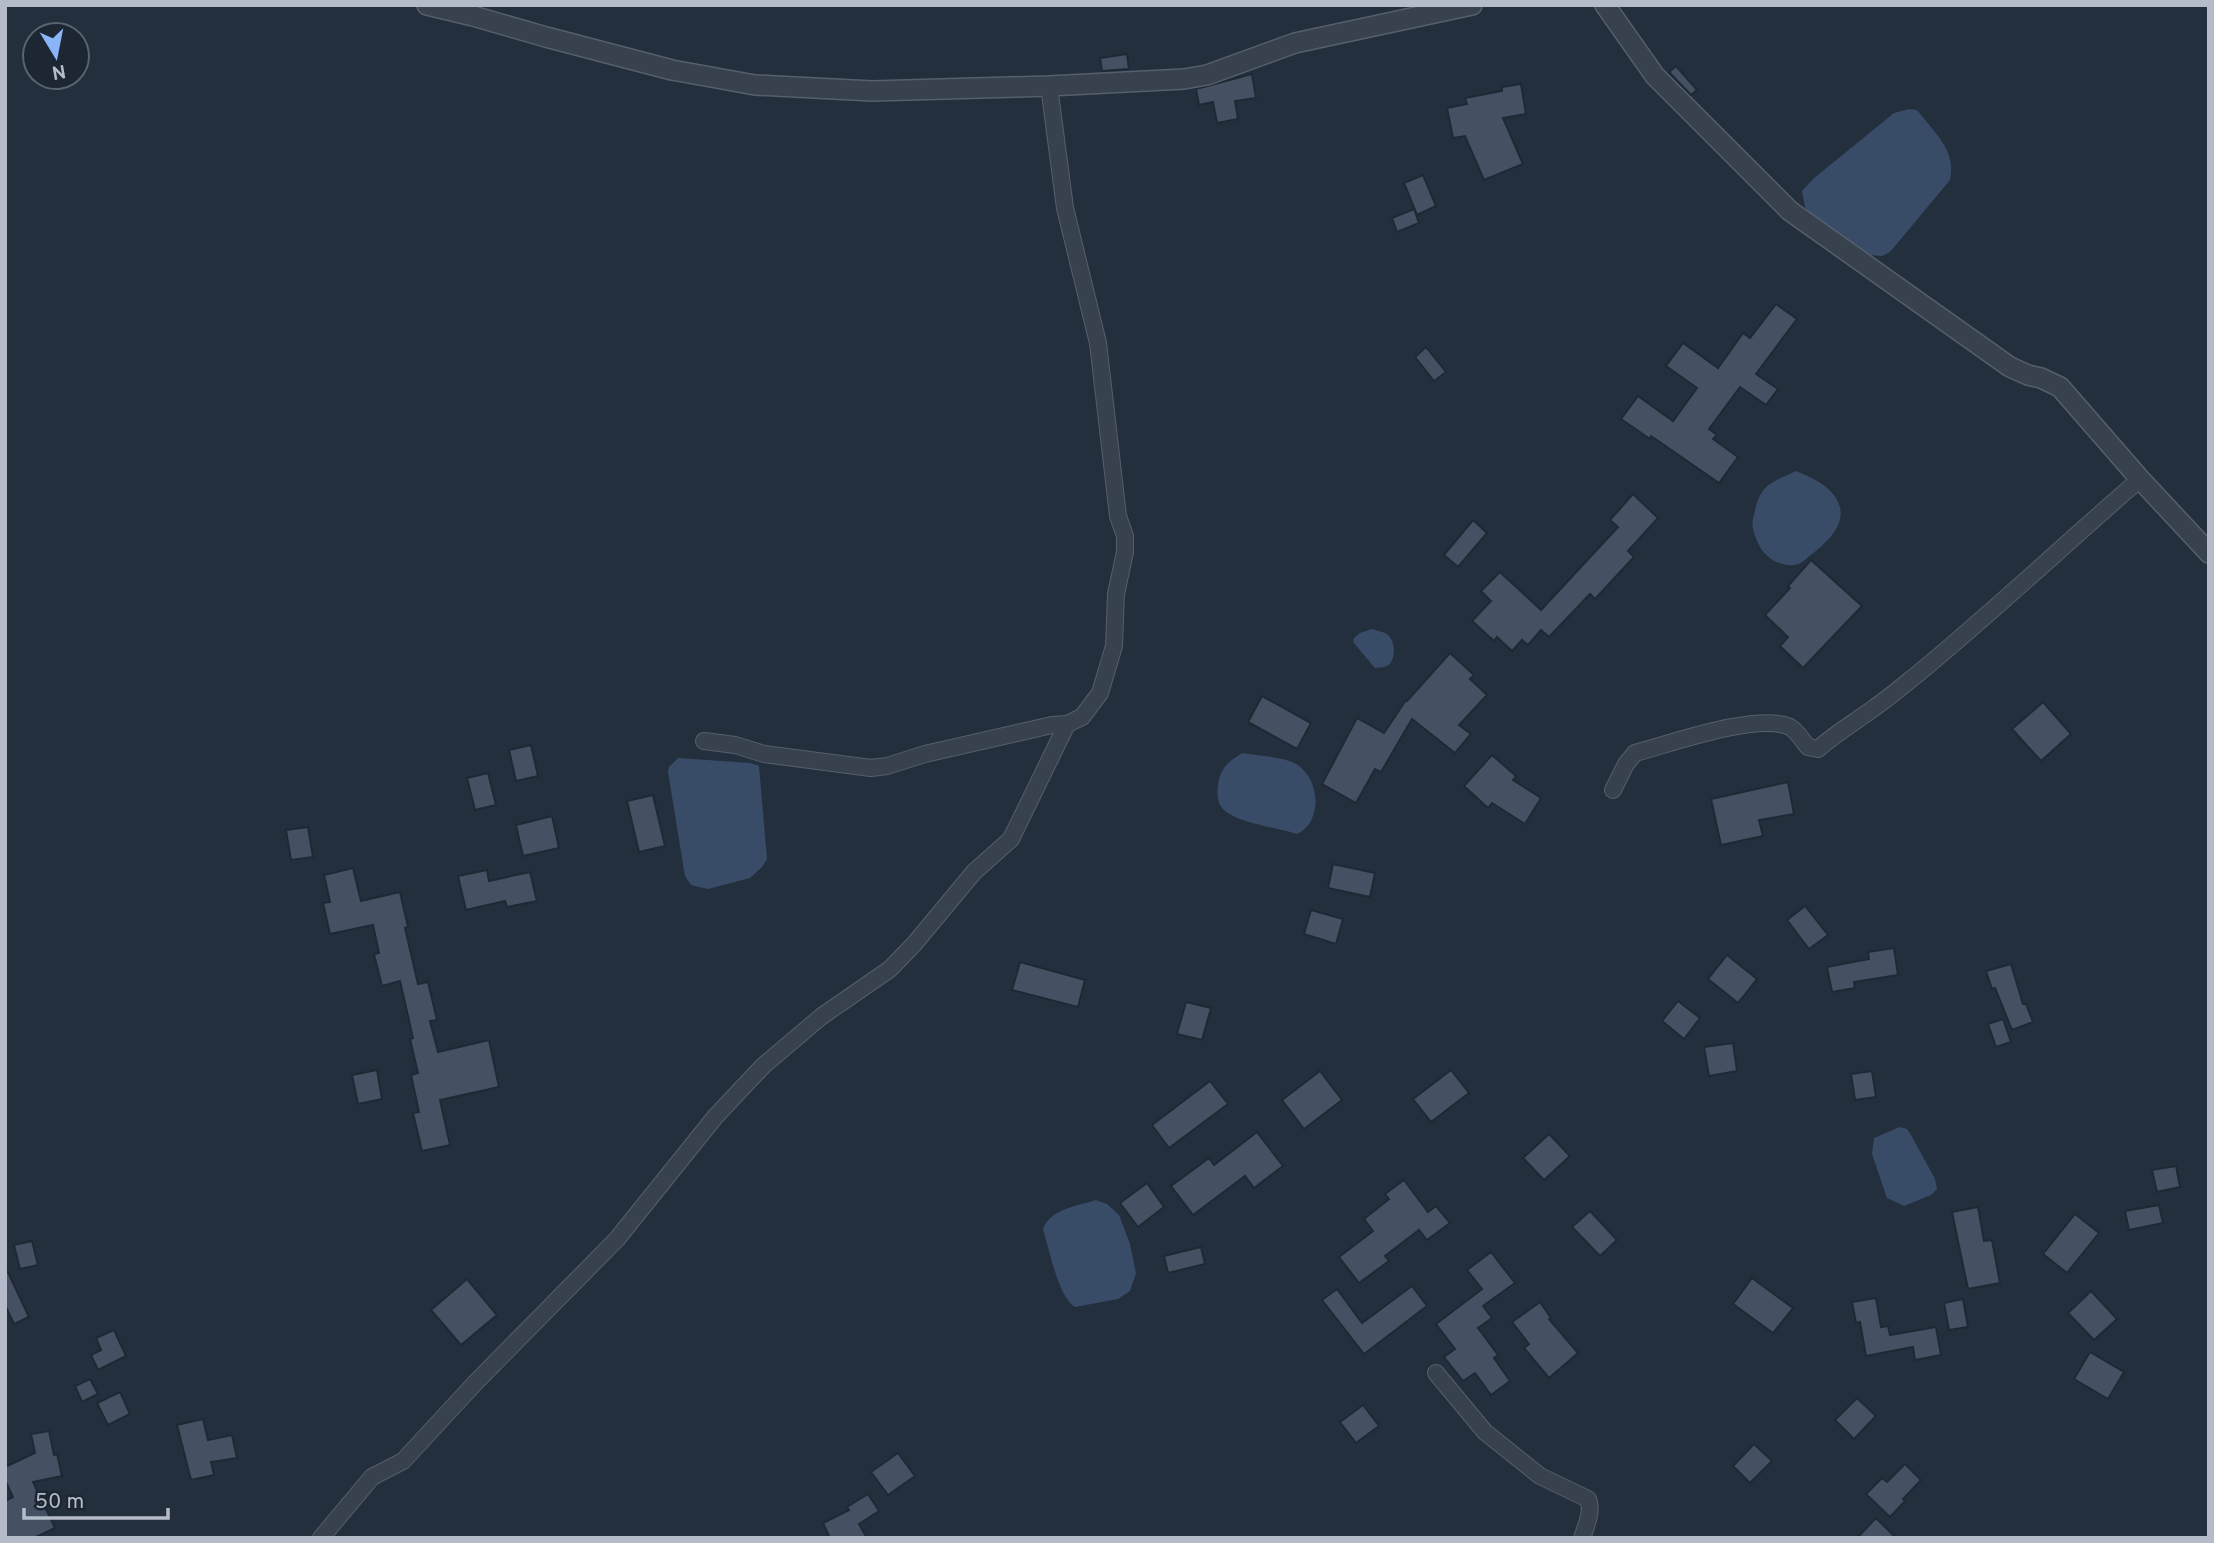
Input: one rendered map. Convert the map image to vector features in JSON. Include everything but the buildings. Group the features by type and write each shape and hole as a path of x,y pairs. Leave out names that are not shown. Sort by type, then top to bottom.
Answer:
{"street":[{"path":"427,5 475,10 546,37 672,70 755,85 872,91 1184,79 1207,75 1295,43 1472,5"},
{"path":"1605,5 1655,76 1790,211 2010,368 2060,387 2209,553"},
{"path":"704,741 764,754 871,768 1067,724 1082,716 1100,693 1114,646 1116,594 1125,552 1125,536 1118,516 1098,343 1065,208 1049,86"},
{"path":"1613,790 1635,753 1738,726 1777,724 1793,728 1808,747 1818,749 1838,731 1875,707 1920,672 2140,479"},
{"path":"321,1538 372,1477 403,1461 476,1382 617,1239 715,1117 763,1066 822,1016 890,969 974,873 1011,839 1067,724"},
{"path":"1436,1373 1485,1432 1540,1476 1588,1499 1589,1515 1582,1538"}],"water":[{"path":"1917,110 1942,142 1950,160 1950,180 1890,252 1882,256 1868,255 1816,221 1805,207 1802,191 1894,113"},
{"path":"1796,471 1831,491 1838,502 1840,519 1833,534 1820,547 1799,564 1787,565 1770,558 1762,550 1753,529 1753,522 1758,499 1766,488"},
{"path":"1372,629 1391,638 1393,656 1386,667 1375,668 1353,642 1360,633"},
{"path":"1243,753 1292,762 1308,775 1316,801 1307,827 1297,834 1239,819 1222,808 1218,795 1221,774 1229,762"},
{"path":"678,758 750,763 759,766 767,859 750,878 708,889 691,885 685,876 668,772"},
{"path":"1900,1127 1907,1129 1911,1135 1935,1179 1937,1189 1931,1195 1904,1206 1887,1198 1872,1154 1874,1138"},
{"path":"1096,1200 1107,1204 1119,1215 1130,1244 1136,1273 1130,1291 1118,1299 1075,1307 1069,1302 1059,1283 1043,1229 1058,1213"}]}
